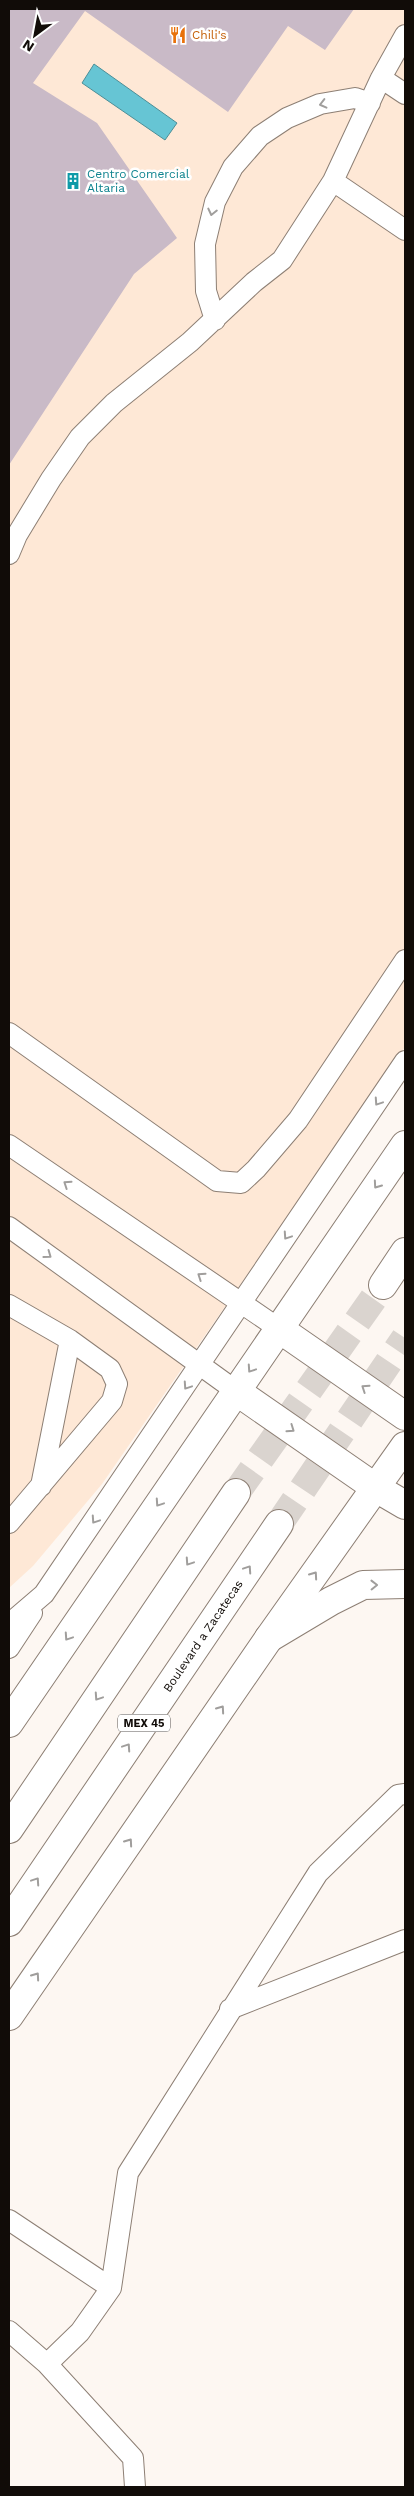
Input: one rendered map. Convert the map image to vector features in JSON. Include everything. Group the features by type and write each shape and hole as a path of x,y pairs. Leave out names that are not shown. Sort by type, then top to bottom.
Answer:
{"main road":[{"path":"9,1723 405,1145"},
{"path":"383,1285 405,1252"},
{"path":"278,1328 405,1416"},
{"path":"236,1391 376,1488 405,1505"},
{"path":"9,2016 269,1638 405,1446"},
{"path":"9,1829 236,1493"},
{"name":"Boulevard a Zacatecas","path":"9,1922 279,1524"},
{"path":"269,1638 331,1601 363,1585 405,1584"}],"lane":[{"path":"9,554 17,535 51,479 80,437 114,403 215,320 254,282 282,260 333,181 382,78 405,35"},
{"path":"382,78 405,94"},
{"path":"215,320 206,291 205,244 215,202 233,167 260,136 287,118 320,104 355,98 370,103"},
{"path":"333,181 405,230"},
{"path":"9,1033 217,1181 241,1183 256,1169 298,1120 405,960"},
{"path":"9,1648 405,1061"},
{"path":"9,1145 278,1328"},
{"path":"9,1227 236,1391"},
{"path":"9,1305 70,1340 110,1369 117,1384 112,1400 9,1523"},
{"path":"40,1488 70,1340"},
{"path":"9,1624 44,1594"},
{"path":"47,2364 80,2332 111,2288 128,2173 230,2009 318,1872 398,1795 405,1794"},
{"path":"230,2009 405,1940"},
{"path":"9,2220 111,2288"},
{"path":"9,2331 47,2364 133,2458 135,2487"}],"shaded area":[{"name":"Centro Comercial Altaria","path":"9,9 405,9 405,1047 102,1484 33,1566 9,1588"}],"water":[{"path":"94,64 177,123 165,140 82,83"}],"building":[{"name":"Centro Comercial Altaria","path":"9,9 354,9 325,50 288,26 228,112 85,11 33,83 97,123 177,238 134,274 9,465"}],"tunnel":[{"path":"236,1493 383,1285"},
{"path":"279,1524 405,1338"}],"place":[{"name":"Chili's","path":"178,35"},
{"name":"Centro Comercial Altaria","path":"73,181"}]}
